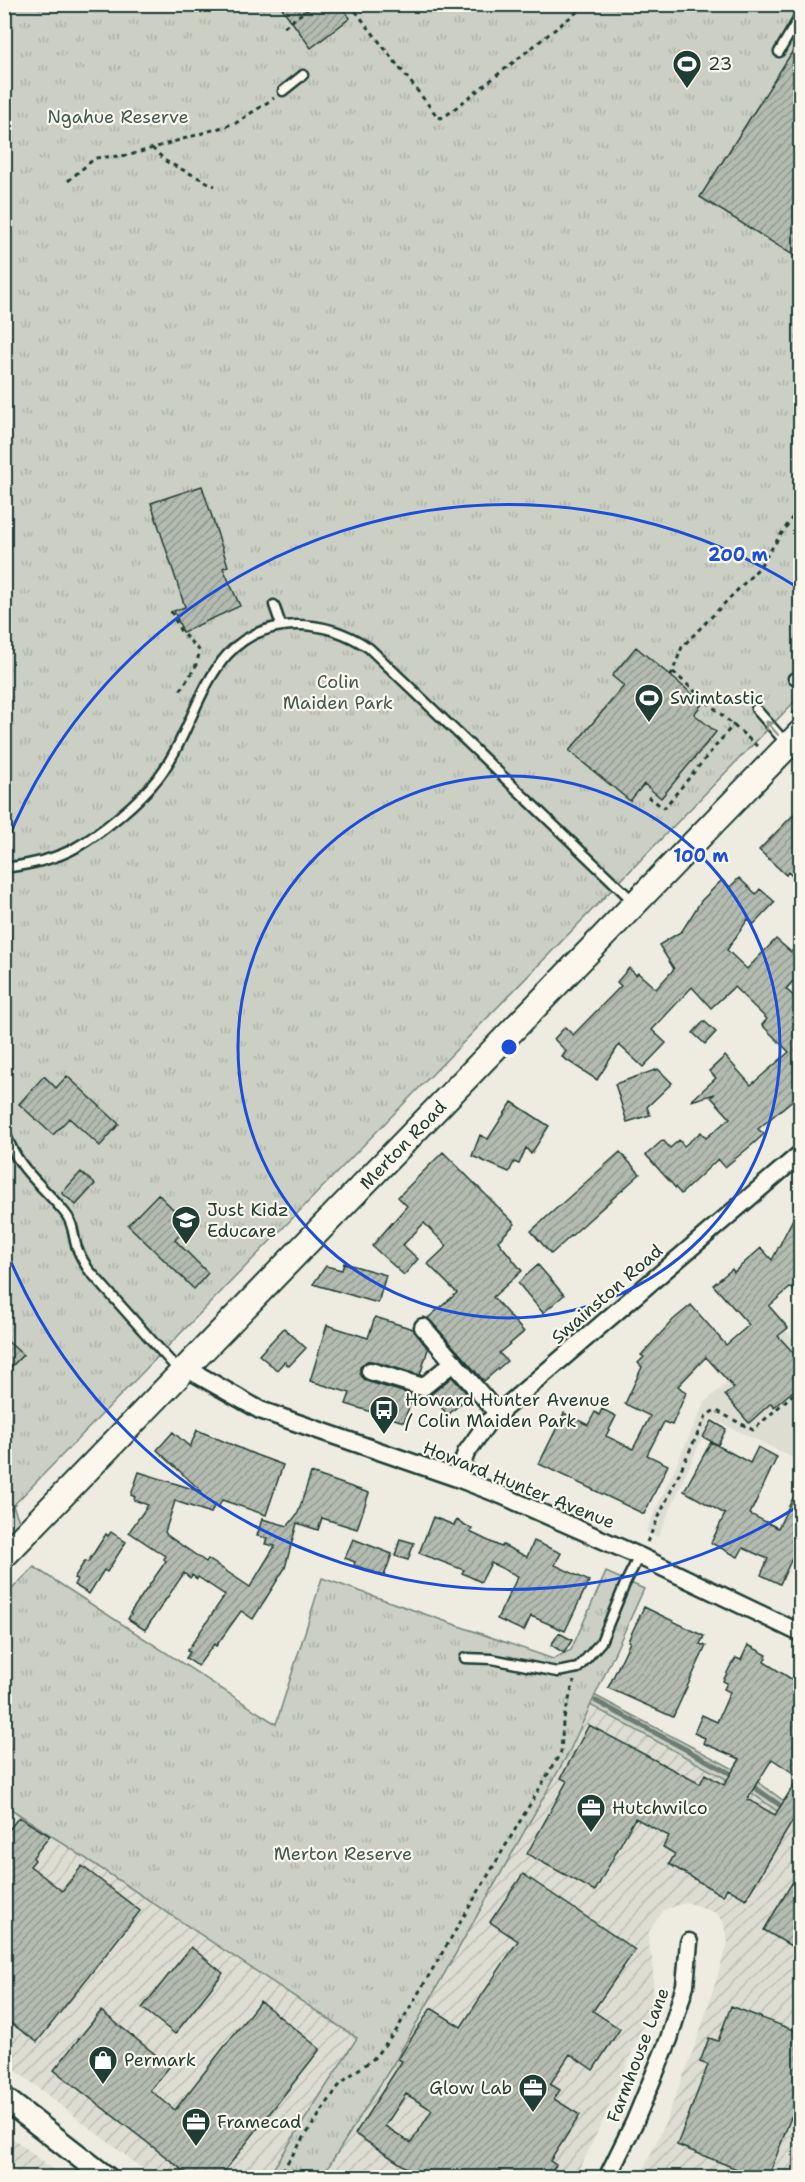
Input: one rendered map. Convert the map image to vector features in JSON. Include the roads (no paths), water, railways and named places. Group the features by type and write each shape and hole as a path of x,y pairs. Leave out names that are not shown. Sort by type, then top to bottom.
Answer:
{"main road":[{"name":"Merton Road","path":"4,1556 795,739"}],"street":[{"name":"Swainston Road","path":"457,1478 466,1454 478,1435 498,1414 801,1154"},
{"path":"423,1327 498,1414"},
{"path":"370,1371 423,1387 454,1362"},
{"name":"Howard Hunter Avenue","path":"184,1371 260,1410 457,1478 643,1550 801,1633"},
{"name":"Farmhouse Lane","path":"607,2178 634,2122 669,2039 685,1986 688,1942"},
{"path":"4,2098 100,2176"}],"lane":[{"path":"779,52 801,16"},
{"path":"283,91 303,75"},
{"path":"274,605 281,626"},
{"path":"4,868 34,863 74,849 123,814 156,781 172,760 198,700 221,660 248,637 281,626 315,625 358,640 369,648 636,904"},
{"path":"756,709 795,739"},
{"path":"4,1130 19,1163 67,1214 80,1256 88,1269 184,1371"},
{"path":"465,1658 492,1659 557,1672 578,1668 601,1642 625,1584 643,1550"}],"waterway":[{"path":"596,1701 737,1777"},
{"path":"751,1785 800,1819"}],"place":[{"name":"23","path":"687,90"},
{"name":"Swimtastic","path":"649,724"},
{"name":"Just Kidz Educare","path":"186,1246"},
{"name":"Howard Hunter Avenue / Colin Maiden Park","path":"384,1436"},
{"name":"Hutchwilco","path":"591,1834"},
{"name":"Permark","path":"103,2086"},
{"name":"Glow Lab","path":"533,2114"},
{"name":"Framecad","path":"196,2148"}],"park label":[{"name":"Ngahue Reserve","path":"118,117"},
{"name":"Colin Maiden Park","path":"338,692"},
{"name":"Merton Reserve","path":"343,1854"}]}
